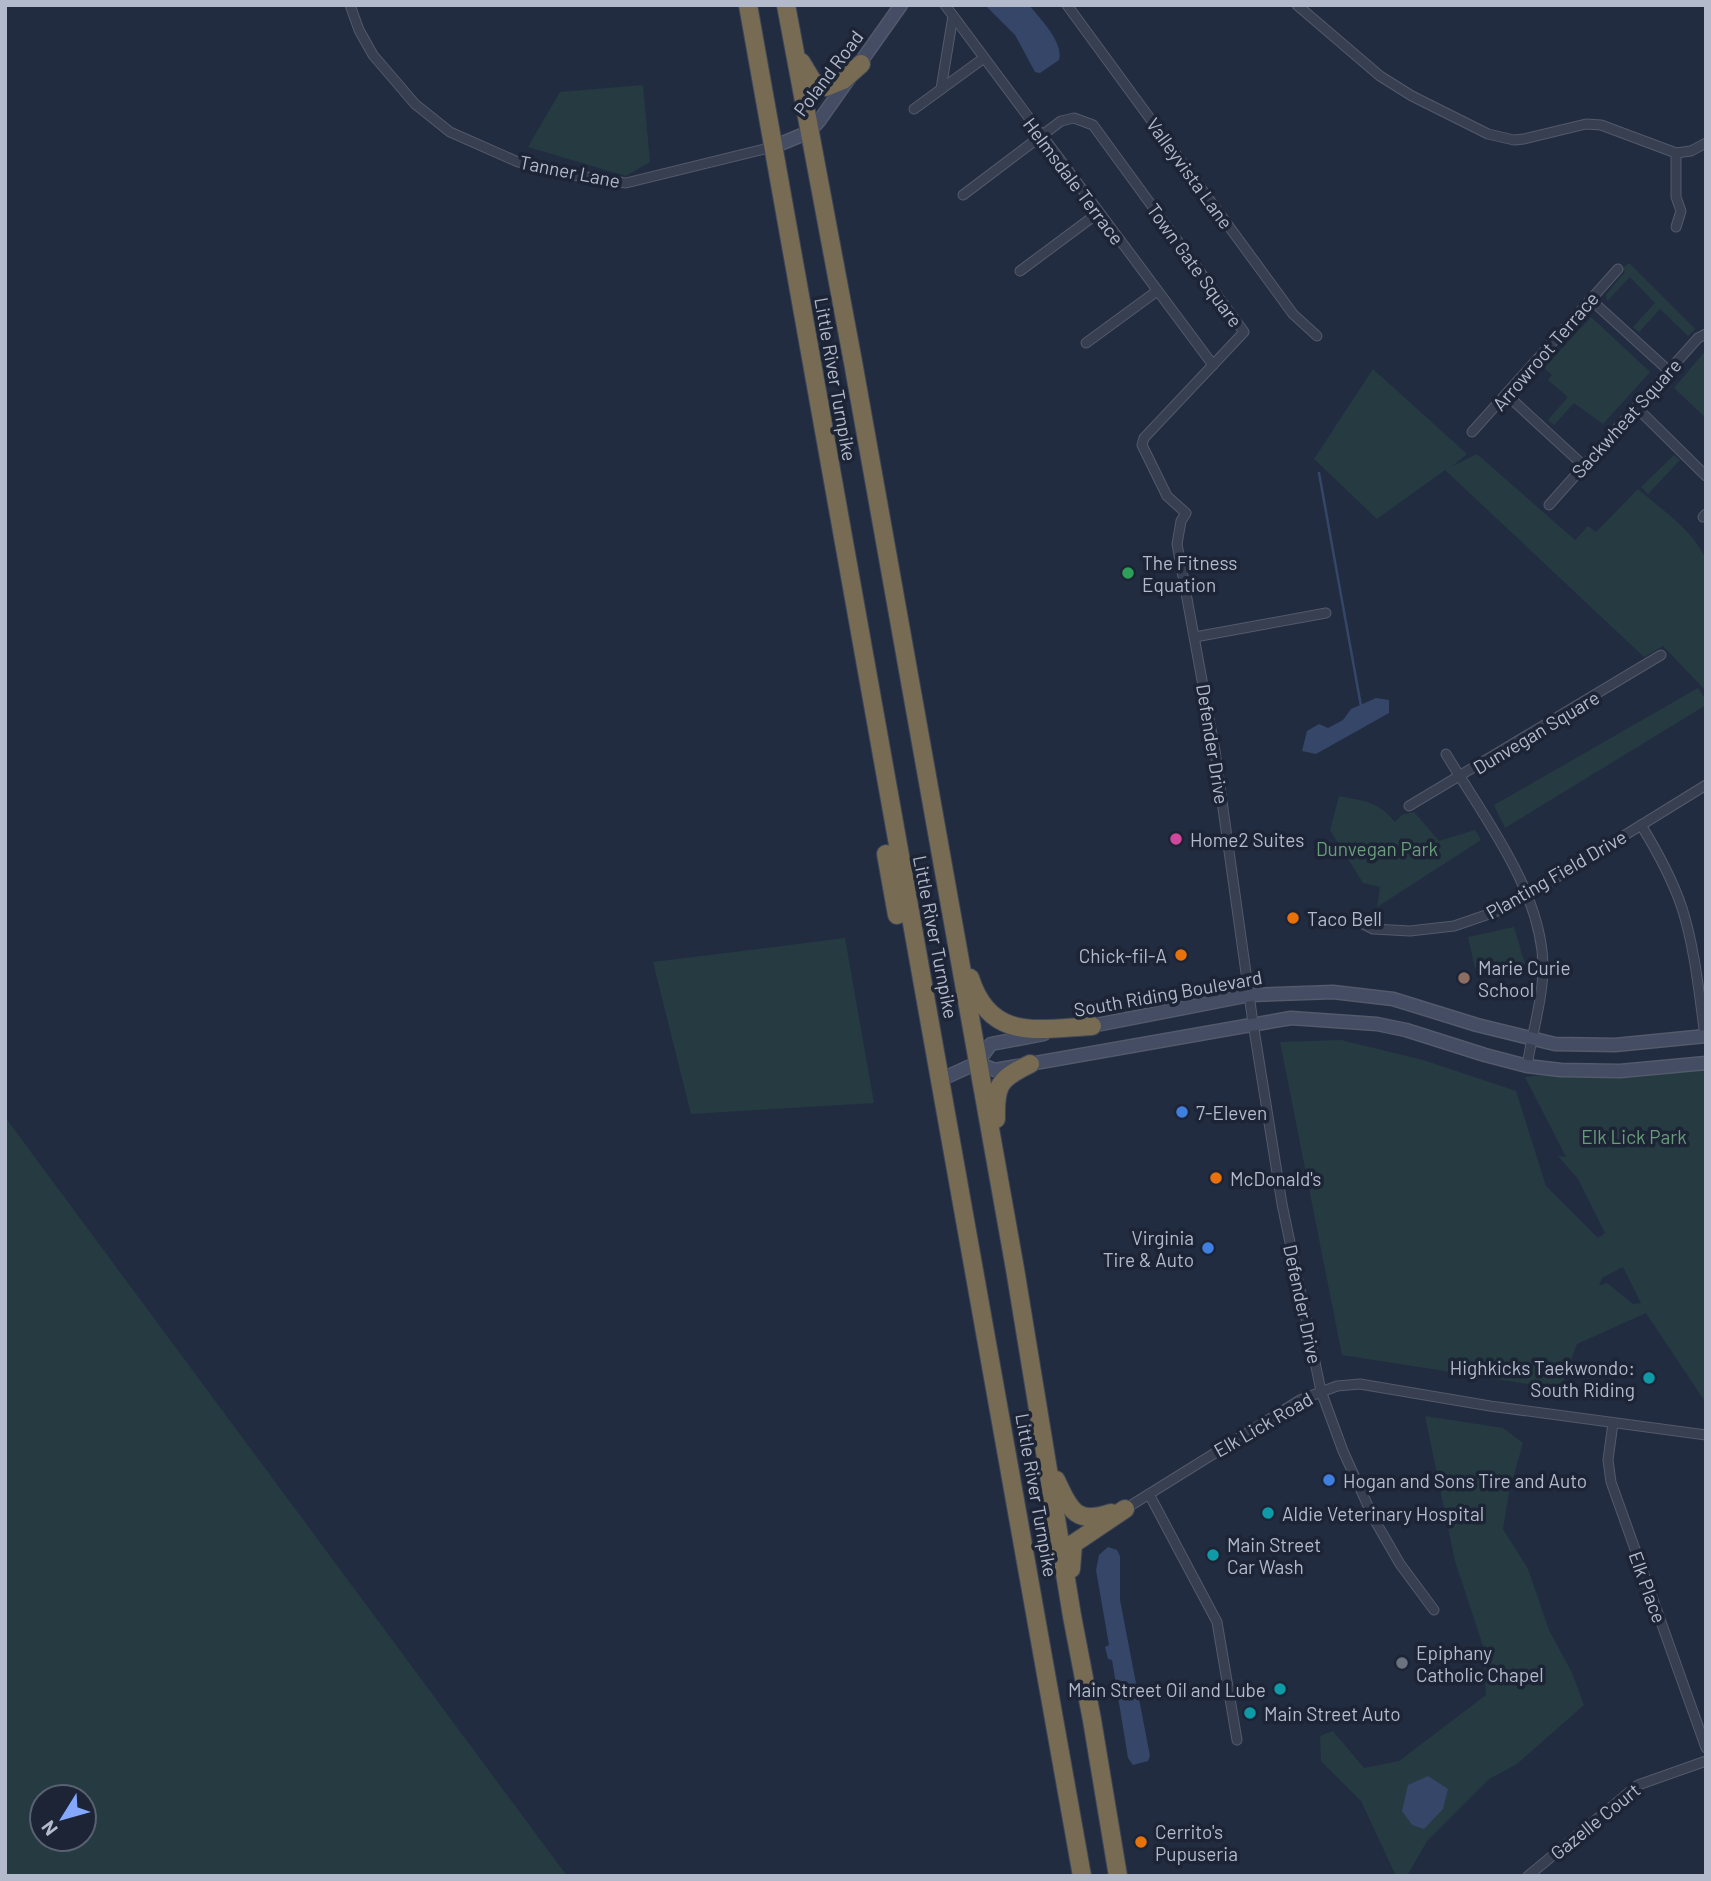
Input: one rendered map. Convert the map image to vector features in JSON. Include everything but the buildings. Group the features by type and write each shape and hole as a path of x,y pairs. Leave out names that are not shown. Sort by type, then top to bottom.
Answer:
{"highway":[{"name":"Little River Turnpike","path":"748,5 896,842 942,1079 1082,1876"},
{"name":"Little River Turnpike","path":"786,5 996,1165 1118,1876"},
{"path":"791,32 805,72 817,85 826,87 836,84 861,64"},
{"path":"873,708 872,764 897,915"},
{"path":"950,911 974,991 992,1016 1008,1026 1025,1029 1092,1026"},
{"path":"996,1165 997,1090 1006,1077 1030,1064"},
{"path":"1048,1463 1077,1515 1091,1519 1125,1509"},
{"path":"1072,1616 1073,1544 1125,1509"}],"street":[{"name":"Poland Road","path":"773,148 809,132 861,64 901,5"},
{"name":"Helmsdale Terrace","path":"945,5 1213,365"},
{"name":"Valleyvista Lane","path":"1067,5 1293,314 1317,337"},
{"path":"1297,5 1380,76 1412,96 1488,134 1514,140 1586,124 1601,125 1676,153 1691,151 1706,142"},
{"name":"Tanner Lane","path":"350,6 373,55 424,112 450,132 517,162 566,174 626,183 773,148"},
{"path":"941,89 953,16"},
{"path":"914,109 985,58"},
{"name":"Town Gate Square","path":"1040,136 1061,121 1074,118 1093,125 1244,332 1142,443"},
{"path":"963,195 1040,136"},
{"path":"1676,153 1676,197 1681,211 1676,228"},
{"path":"1020,271 1098,213"},
{"name":"Arrowroot Terrace","path":"1472,432 1618,268"},
{"path":"1086,343 1157,291"},
{"path":"1590,299 1669,371"},
{"name":"Sackwheat Square","path":"1549,505 1698,338 1706,334"},
{"path":"1507,395 1583,465"},
{"path":"1636,407 1706,476"},
{"name":"Defender Drive","path":"1142,443 1167,496 1186,513 1181,521 1177,544 1215,754 1282,1204 1321,1391 1343,1451 1374,1519 1401,1564 1434,1610"},
{"path":"1195,636 1326,613"},
{"name":"Dunvegan Square","path":"1409,806 1661,656"},
{"path":"1446,754 1528,895 1538,928 1543,964 1541,991 1527,1066"},
{"name":"Planting Field Drive","path":"1355,920 1373,929 1432,929 1475,920 1528,895 1706,785"},
{"path":"1641,825 1664,865 1681,906 1701,982 1705,1036"},
{"name":"South Riding Boulevard","path":"942,1079 977,1063 991,1044 1250,995 1298,992 1364,994 1393,999 1477,1025 1555,1044 1615,1045 1705,1036"},
{"path":"977,1063 995,1070 1253,1023 1305,1018 1377,1024 1527,1066 1561,1070 1620,1071 1706,1063"},
{"name":"Elk Lick Road","path":"1125,1509 1300,1400 1337,1386 1360,1384 1490,1406 1706,1435"},
{"name":"Elk Place","path":"1613,1423 1608,1461 1611,1482 1706,1748"},
{"path":"1149,1494 1217,1622 1237,1740"},
{"name":"Gazelle Court","path":"1528,1876 1638,1785 1706,1761"}],"green space":[{"path":"643,85 650,162 626,176 528,147 560,92"},
{"path":"1629,263 1695,329 1688,336 1660,309 1639,332 1633,327 1655,303 1630,277 1607,301 1606,295 1625,272 1622,269"},
{"path":"1591,317 1650,372 1603,424 1574,403 1554,425 1548,420 1568,397 1548,380 1552,375 1544,368"},
{"path":"1706,350 1706,418 1674,388"},
{"path":"1373,369 1467,454 1451,467 1477,454 1575,540 1588,526 1596,532 1638,489 1685,529 1706,559 1706,691 1663,646 1644,657 1445,470 1377,519 1314,459"},
{"path":"1674,455 1680,460 1648,494 1641,487"},
{"path":"1698,688 1706,700 1706,705 1505,828 1494,805"},
{"name":"Dunvegan Park","path":"1339,796 1376,806 1395,822 1402,815 1414,812 1439,841 1475,830 1481,840 1377,907 1380,887 1363,883 1330,830"},
{"path":"1514,927 1525,964 1475,968 1468,937"},
{"path":"845,938 874,1103 691,1114 653,962"},
{"name":"Elk Lick Park","path":"1341,1040 1423,1060 1516,1091 1546,1186 1598,1238 1605,1233 1578,1179 1558,1156 1566,1157 1525,1077 1706,1057 1706,1403 1646,1313 1577,1344 1560,1389 1342,1355 1280,1042","holes":["1623,1267 1641,1303 1633,1304 1607,1283 1599,1286 1602,1278"]},
{"path":"5,1117 567,1876 5,1876"},
{"path":"1425,1416 1503,1428 1523,1443 1509,1492 1503,1529 1528,1569 1549,1630 1572,1673 1584,1705 1517,1764 1489,1779 1427,1841 1407,1876 1396,1876 1361,1801 1321,1761 1320,1736 1333,1731 1364,1768 1399,1761 1486,1695 1483,1646 1455,1561"}],"water":[{"path":"985,5 1029,5 1055,38 1060,53 1059,60 1040,73 1035,72 1015,35"},
{"path":"1376,698 1389,700 1389,713 1316,754 1302,751 1307,731 1319,724 1328,728 1343,720 1351,709"},
{"path":"1108,1547 1117,1550 1120,1556 1120,1600 1150,1756 1148,1761 1133,1765 1128,1758 1112,1660 1108,1659 1105,1647 1109,1645 1096,1570 1099,1555"},
{"path":"1428,1776 1448,1789 1443,1809 1424,1829 1412,1825 1402,1811 1408,1785"}],"waterway":[{"path":"1319,473 1361,706"}],"place":[{"name":"The Fitness Equation","path":"1128,573"},
{"name":"Home2 Suites","path":"1176,839"},
{"name":"Taco Bell","path":"1293,918"},
{"name":"Chick-fil-A","path":"1181,955"},
{"name":"Marie Curie School","path":"1464,978"},
{"name":"7-Eleven","path":"1182,1112"},
{"name":"McDonald's","path":"1216,1178"},
{"name":"Virginia Tire & Auto","path":"1208,1248"},
{"name":"Highkicks Taekwondo: South Riding","path":"1649,1378"},
{"name":"Hogan and Sons Tire and Auto","path":"1329,1480"},
{"name":"Aldie Veterinary Hospital","path":"1268,1513"},
{"name":"Main Street Car Wash","path":"1213,1555"},
{"name":"Epiphany Catholic Chapel","path":"1402,1663"},
{"name":"Main Street Oil and Lube","path":"1280,1689"},
{"name":"Main Street Auto","path":"1250,1713"},
{"name":"Cerrito's Pupuseria","path":"1141,1842"}]}
